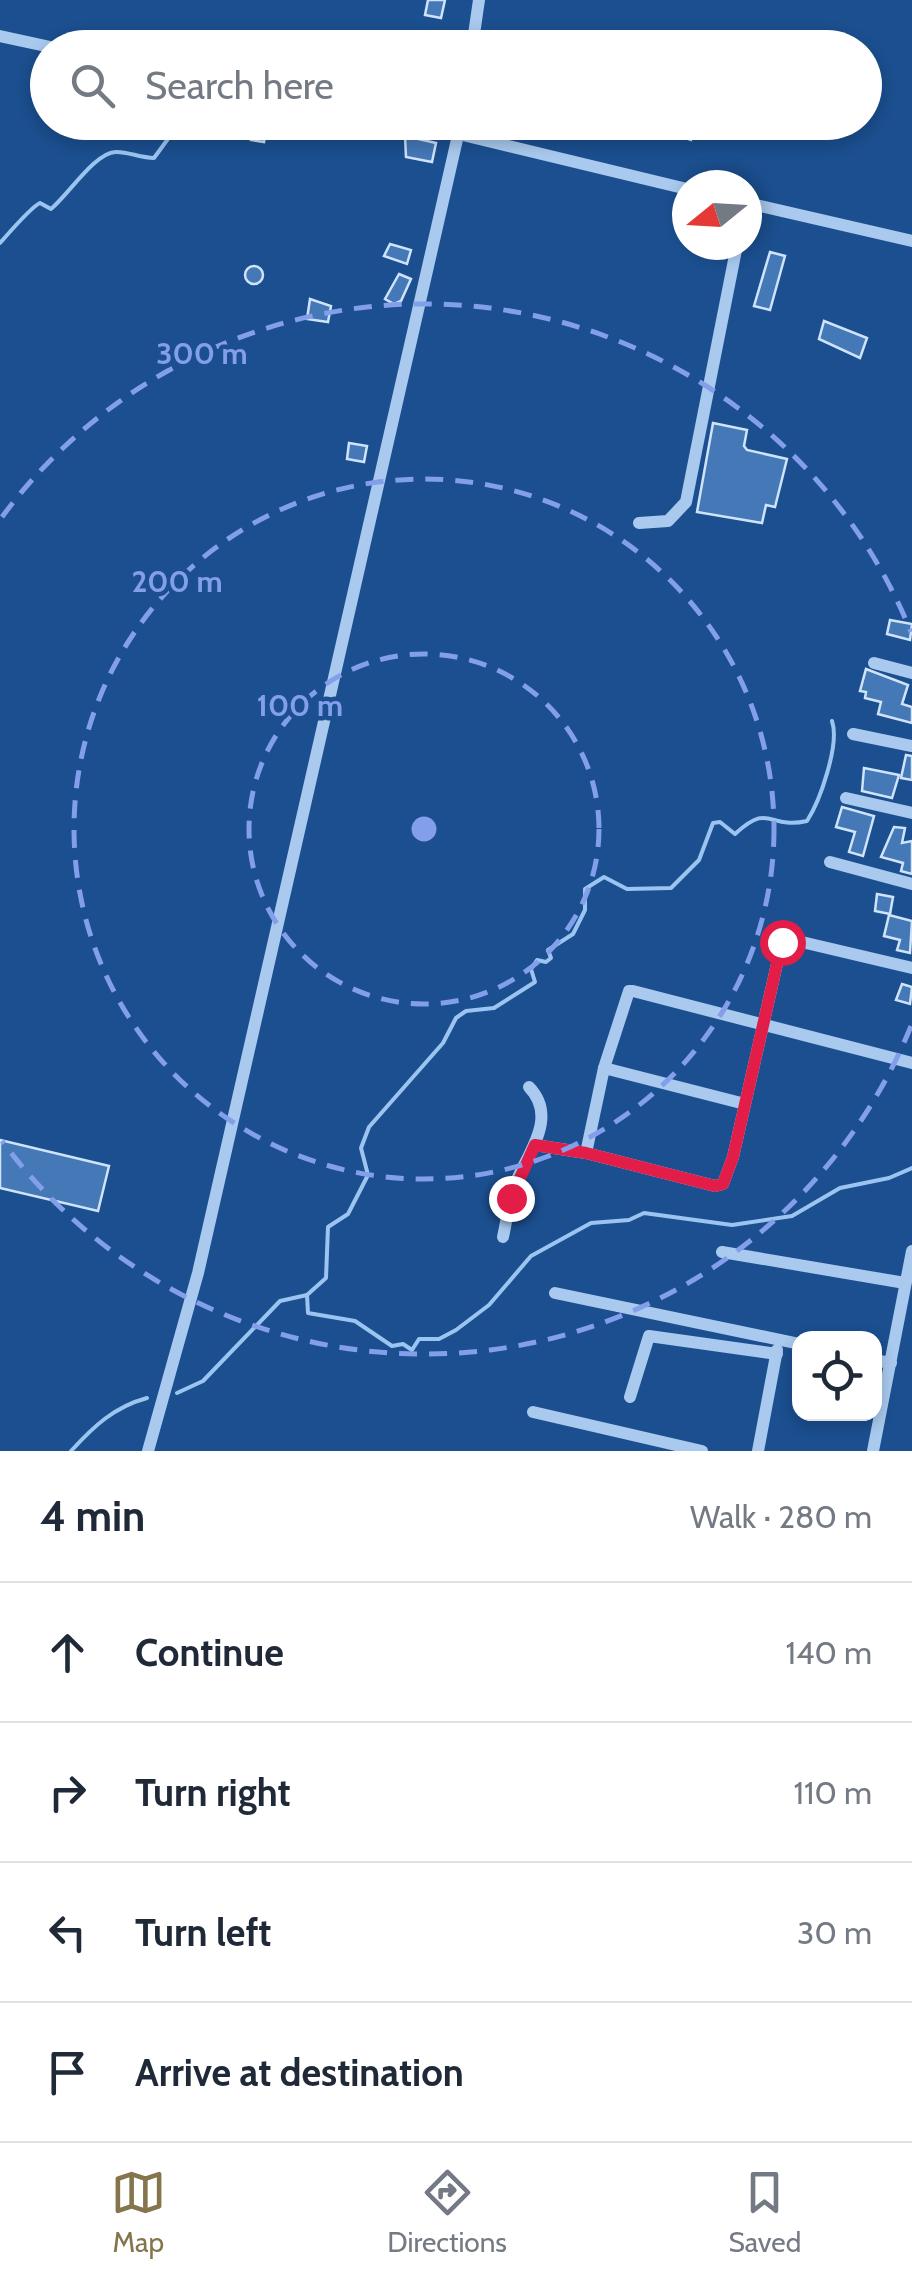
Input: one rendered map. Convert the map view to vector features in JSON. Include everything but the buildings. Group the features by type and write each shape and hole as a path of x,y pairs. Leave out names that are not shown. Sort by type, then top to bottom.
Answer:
{"street":[{"path":"475,30 479,0"},
{"path":"0,36 30,43"},
{"path":"148,1451 198,1273 457,140"},
{"path":"505,140 672,185"},
{"path":"762,207 912,241"},
{"path":"639,522 668,521 686,502 734,260"},
{"path":"874,663 912,673"},
{"path":"853,734 912,746"},
{"path":"846,798 912,813"},
{"path":"830,862 912,884"},
{"path":"535,1145 586,1153 719,1185 725,1181 733,1157 782,942 786,939 912,968"},
{"path":"586,1153 604,1068 629,991 912,1063"},
{"path":"604,1068 745,1104"},
{"path":"503,1237 516,1182 535,1145 542,1109 529,1087"},
{"path":"873,1451 906,1310 905,1283 912,1250"},
{"path":"722,1252 905,1283"},
{"path":"555,1294 778,1347"},
{"path":"630,1397 649,1336 792,1345"},
{"path":"758,1451 778,1347"},
{"path":"882,1361 891,1363"},
{"path":"533,1412 702,1451"}],"waterway":[{"path":"0,243 36,205 51,209 107,154 120,152 154,158 167,140"},
{"path":"177,1393 203,1381 280,1301 307,1295 326,1278 328,1227 348,1214 368,1175 361,1148 369,1127 443,1043 456,1018 466,1011 494,1008 535,982 531,969 537,960 546,962 551,958 548,950 573,934 585,910 585,889 604,877 627,889 671,888 699,860 713,823 720,822 735,834 756,819 807,821 827,772 833,744 832,721"},
{"path":"307,1295 308,1313 355,1321 392,1346 403,1344 412,1350 419,1339 439,1339 456,1330 489,1305 531,1256 591,1223 629,1220 644,1213 732,1225 792,1216 840,1188 889,1178 912,1168"},
{"path":"71,1451 105,1418 147,1398"}],"route":[{"path":"511,1198 535,1145 586,1153 715,1186 723,1184 733,1157 782,942"}]}
